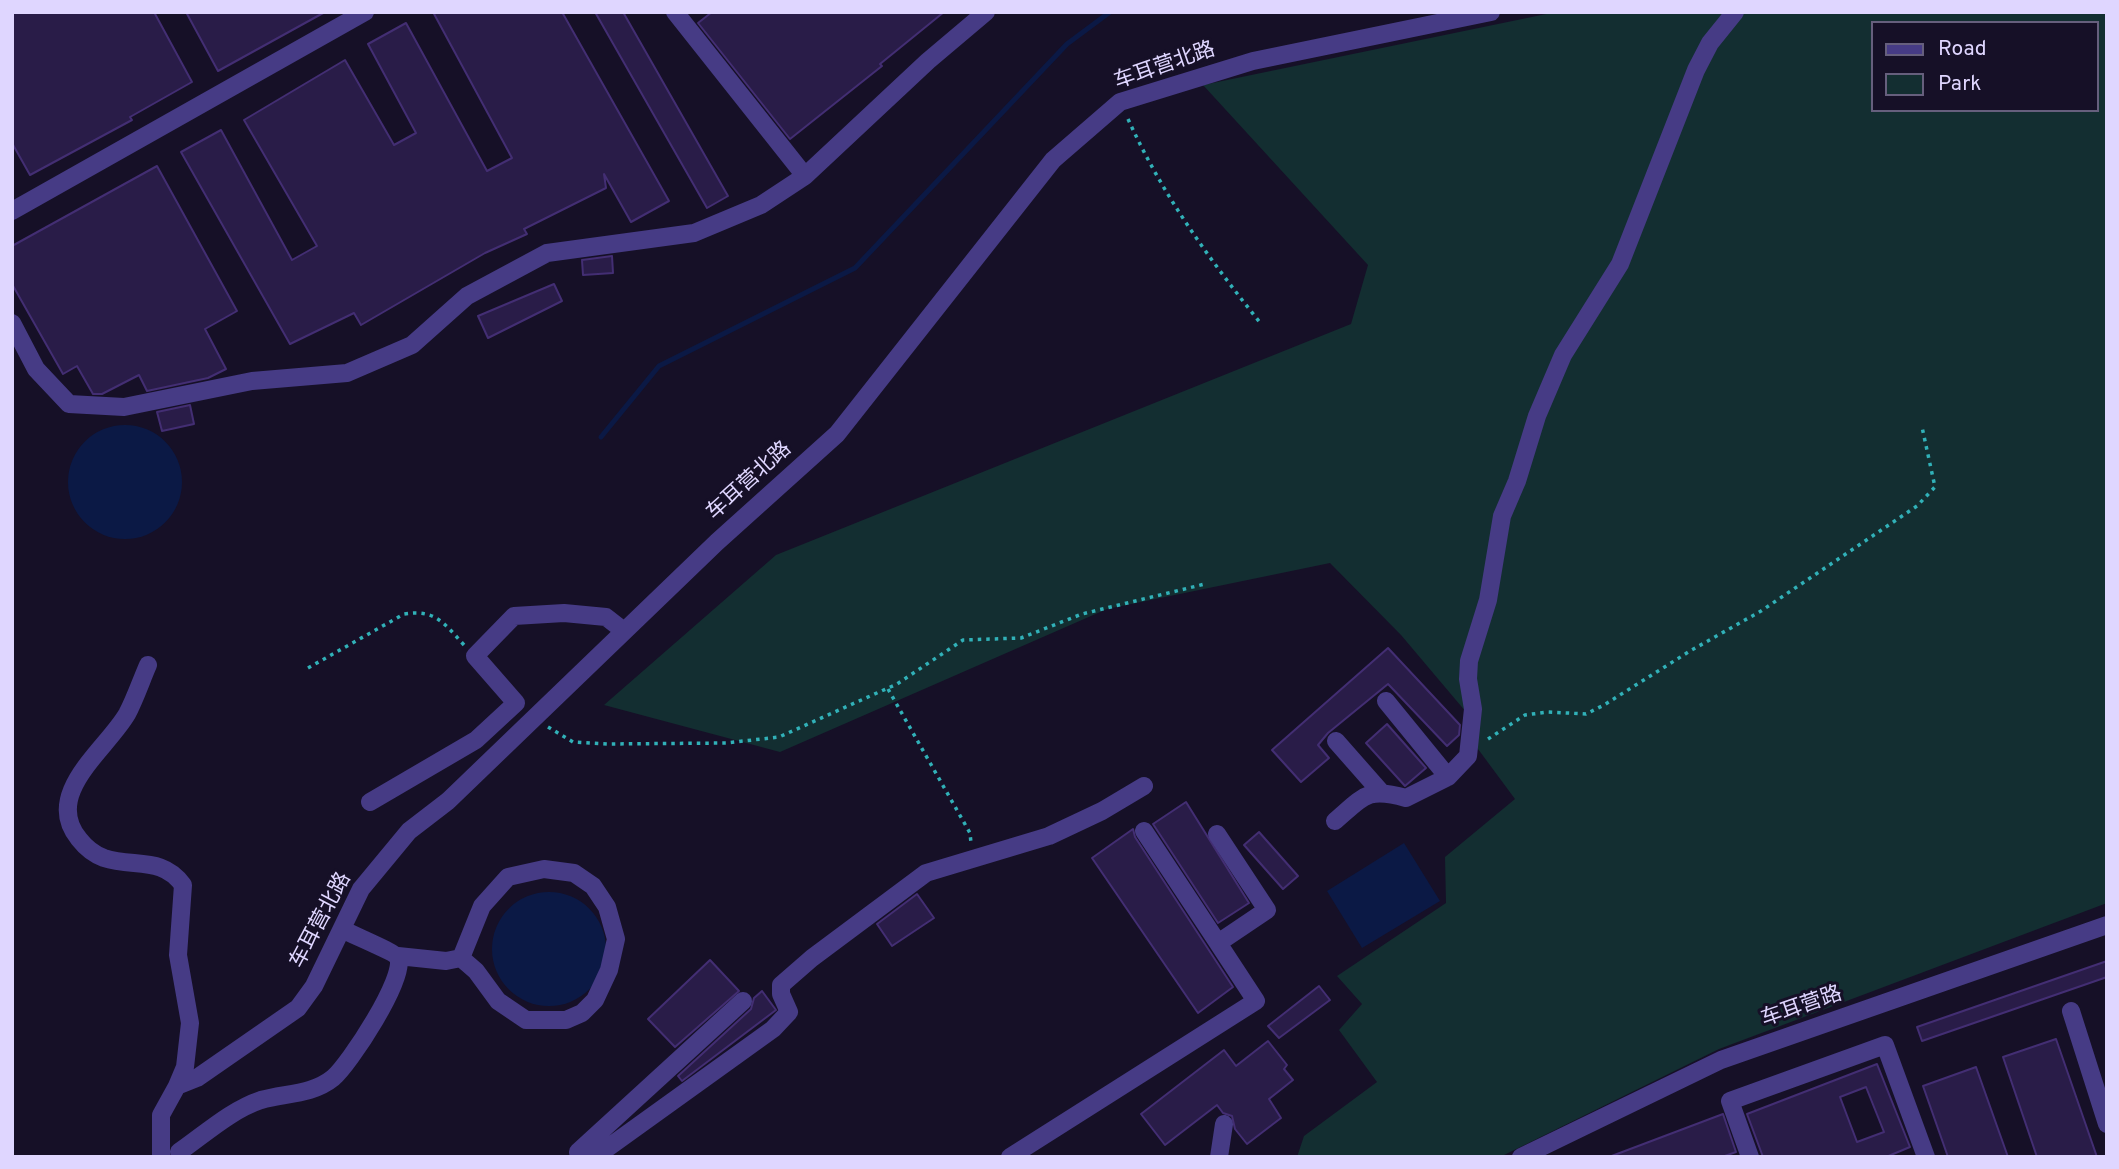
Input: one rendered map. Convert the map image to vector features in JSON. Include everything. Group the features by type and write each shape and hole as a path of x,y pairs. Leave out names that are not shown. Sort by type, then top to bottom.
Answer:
{"street":[{"path":"12,211 365,12"},
{"path":"674,12 805,176"},
{"path":"12,323 36,369 69,404 124,407 252,381 347,373 411,345 467,296 547,253 694,233 761,205 805,176 928,61 986,12"},
{"name":"车耳营北路","path":"177,1086 197,1079 298,1007 314,986 361,890 409,831 448,801 624,631 836,434 1053,160 1120,103 1253,61 1491,12"},
{"path":"1335,821 1367,794 1380,791 1406,798 1448,776 1468,756 1474,709 1468,679 1474,636 1488,600 1502,516 1517,481 1537,416 1563,355 1620,264 1696,70 1710,43 1735,12"},
{"path":"370,802 477,740 516,703 475,656 514,616 564,614 606,617 624,631"},
{"path":"148,665 127,715 88,763 71,790 68,806 69,823 88,850 106,859 144,862 168,869 183,885 178,955 190,1023 185,1067 161,1115 162,1157"},
{"path":"1386,701 1448,776"},
{"path":"1336,741 1380,791"},
{"path":"595,1157 773,1029 789,1012 781,985 811,958 904,887 926,873 1049,836 1102,811 1144,786"},
{"path":"1010,1157 1256,1001 1144,831"},
{"path":"1217,834 1267,911 1218,943"},
{"path":"544,869 574,873 593,886 607,907 615,939 609,970 595,1000 582,1013 566,1020 526,1020 498,1001 477,971 461,958 481,906 509,877 544,869"},
{"name":"车耳营路","path":"1521,1157 1721,1060 2107,925"},
{"path":"179,1152 231,1115 261,1100 313,1090 332,1079 379,1013 400,965 398,957 391,950 367,943 342,929"},
{"path":"398,957 446,961 461,958"},
{"path":"579,1157 578,1152 743,1001"},
{"path":"2071,1012 2107,1124"},
{"path":"1750,1157 1730,1101 1885,1045 1926,1157"},
{"path":"1219,1157 1224,1124"}],"path":[{"path":"1120,103 1148,163 1201,248 1262,325"},
{"path":"1468,756 1497,732 1525,715 1548,712 1586,714 1604,705 1690,651 1761,611 1917,506 1935,487 1922,427"},
{"path":"537,716 554,732 573,742 726,743 779,737 888,689 963,640 1021,638 1082,614 1205,584"},
{"path":"308,667 404,614 421,612 440,619 475,656"},
{"path":"888,689 970,833 972,841 960,863"}],"green space":[{"path":"1556,12 2107,12 2107,903 1719,1049 1500,1157 1297,1157 1304,1136 1377,1082 1339,1030 1362,1004 1337,976 1446,903 1445,857 1515,799 1475,745 1477,725 1401,635 1330,563 1107,609 780,752 604,705 776,555 1351,324 1368,265 1203,85"}],"water":[{"path":"125,425 147,429 165,442 178,460 182,482 178,504 165,522 147,535 125,539 103,535 85,522 72,504 68,482 72,460 85,442 103,429"},
{"path":"1404,843 1440,901 1362,948 1327,891"},
{"path":"549,892 571,896 589,909 602,927 606,949 602,971 589,989 571,1002 549,1006 527,1002 509,989 496,971 492,949 496,927 509,909 527,896"}],"building":[{"path":"12,12 154,12 192,82 130,117 132,120 30,175 12,143"},
{"path":"186,12 325,12 218,71"},
{"path":"433,12 562,12 669,201 631,222 604,174 606,188 524,229 527,234 485,253 361,325 354,313 290,344 181,152 221,130 292,260 317,246 244,120 345,60 394,145 416,133 368,44 406,23 487,171 512,158"},
{"path":"595,12 623,12 728,196 707,208"},
{"path":"712,12 944,12 880,64 882,66 790,139 698,23"},
{"path":"157,166 237,311 205,329 226,369 208,378 147,391 139,375 102,394 93,394 77,366 63,374 12,284 12,246"},
{"path":"612,256 613,273 583,275 582,260"},
{"path":"554,284 562,301 488,338 478,316"},
{"path":"190,405 194,424 162,431 157,412"},
{"path":"1388,648 1460,725 1459,735 1447,746 1388,684 1328,733 1318,745 1329,758 1301,782 1272,750"},
{"path":"1387,724 1426,768 1405,786 1366,743"},
{"path":"1186,802 1249,903 1218,923 1153,824"},
{"path":"1133,829 1135,837 1233,987 1198,1013 1092,858"},
{"path":"1259,832 1298,876 1283,889 1244,845"},
{"path":"917,894 934,918 892,946 877,924"},
{"path":"710,960 739,991 675,1047 648,1019"},
{"path":"2107,961 2107,977 1922,1041 1917,1027"},
{"path":"1319,986 1330,1000 1279,1038 1268,1026"},
{"path":"762,991 776,1010 682,1081 678,1076 751,1009 754,998"},
{"path":"2056,1039 2097,1157 2037,1157 2003,1057"},
{"path":"1268,1041 1287,1065 1284,1069 1293,1080 1269,1099 1281,1118 1247,1144 1235,1129 1232,1116 1223,1113 1217,1105 1165,1145 1141,1114 1224,1050 1236,1066"},
{"path":"1877,1064 1910,1147 1886,1157 1763,1157 1747,1114","holes":["1866,1087 1884,1132 1857,1142 1840,1097"]},
{"path":"1976,1067 2008,1157 1948,1157 1923,1086"},
{"path":"1723,1114 1736,1152 1722,1157 1609,1157"}],"waterway":[{"path":"601,437 659,366 855,268 1067,44 1110,12"}]}
